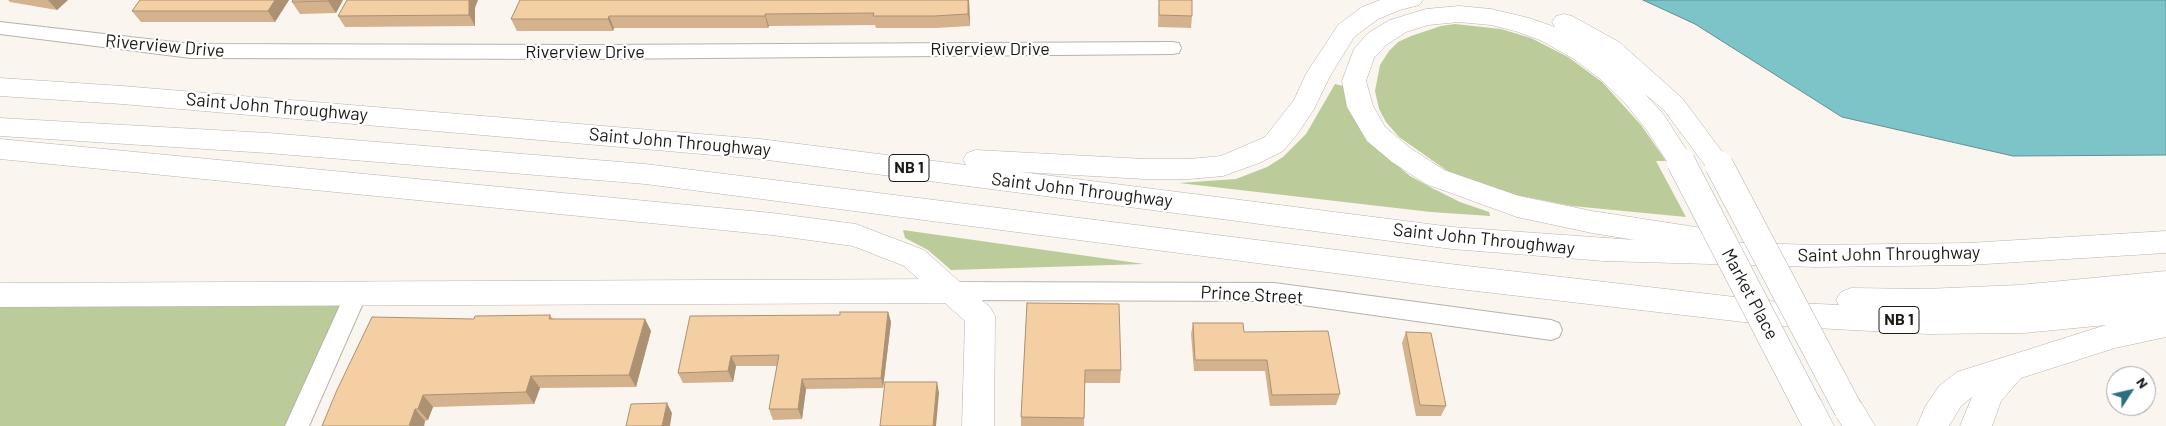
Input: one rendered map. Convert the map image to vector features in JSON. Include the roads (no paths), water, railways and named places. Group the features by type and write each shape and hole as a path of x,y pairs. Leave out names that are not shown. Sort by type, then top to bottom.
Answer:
{"main road":[{"path":"760,148 1145,168 1222,166 1250,156 1274,144 1305,103 1318,74 1346,31 1370,13 1395,3 1411,0"},
{"name":"Market Place","path":"1492,0 1534,10 1575,26 1610,48 1673,104 1720,165 1853,417"},
{"name":"Market Place","path":"1813,415 1681,162 1655,122 1633,96 1608,72 1558,38 1521,24 1492,17 1459,14 1426,17 1398,26 1377,38 1363,55 1354,81 1360,107 1376,134 1401,155 1435,177 1517,206 1592,222 1817,256"},
{"name":"Saint John Throughway","path":"0,87 202,101 760,148 1452,238 1604,250 1817,256 1969,254 2166,242"},
{"name":"Saint John Throughway","path":"0,127 268,143 645,174 1450,276 1778,314 1928,322 2024,321 2166,307"},
{"path":"0,149 752,222 856,235 914,258 980,316 978,426"},
{"name":"Saint John Throughway","path":"1632,297 1925,301 2019,297 2166,283"},
{"path":"0,295 951,291"},
{"path":"1933,426 1936,417 1950,396 1968,381 2115,335 2166,325"},
{"path":"1976,426 1988,394 2013,366"}],"street":[{"name":"Riverview Drive","path":"0,28 191,52 590,52 1172,48"},
{"name":"Prince Street","path":"951,291 1274,292 1551,330"},
{"path":"297,426 357,292"}],"water":[{"path":"1643,0 2166,0 2166,155 2013,156 1842,117 1695,24"}]}
